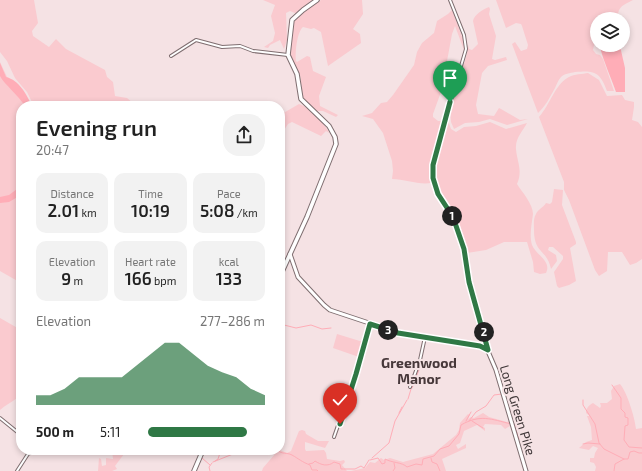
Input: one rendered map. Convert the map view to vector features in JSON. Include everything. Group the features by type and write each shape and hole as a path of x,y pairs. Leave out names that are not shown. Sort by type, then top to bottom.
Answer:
{"main road":[{"path":"285,265 332,157 336,143 329,126 301,99 297,74 288,55 292,20 317,0"},
{"path":"194,471 201,455"}],"street":[{"path":"450,0 464,35 466,49 432,169 438,194 453,217 464,249 469,282 488,350"},
{"path":"170,56 196,40 222,47 240,46 253,51 288,55"},
{"path":"290,254 298,277 325,306 334,311 396,332 480,346 488,350"},
{"path":"334,437 356,374 370,324"},
{"path":"410,387 420,360 425,337"},
{"name":"Long Green Pike","path":"488,350 500,382 526,471"},
{"path":"0,418 16,431"},
{"path":"17,471 27,455"}],"shaded area":[{"path":"0,0 34,0 38,23 32,31 33,36 49,47 56,39 66,49 105,70 107,77 113,82 115,96 127,98 130,101 32,101 27,92 15,78 7,61 0,52"},
{"path":"263,0 315,0 297,14 290,11 286,13 287,40 284,49 280,40 270,45 268,48 264,47 273,41 275,33 271,16 275,5"},
{"path":"321,0 362,0 363,14 353,29 360,34 361,43 328,66 321,32 314,28 311,29 303,27 299,33 296,48 296,61 297,62 307,56 310,57 313,71 326,77 319,96 320,106 338,115 336,117 323,111 316,111 303,98 300,75 290,56 294,21 307,9"},
{"path":"496,0 633,0 624,5 619,12 590,12 590,52 594,52 603,59 614,91 607,91 599,76 592,72 582,71 567,74 560,78 547,102 538,113 512,44 515,42 521,51 527,49 528,45 522,26 521,24 516,23 506,28"},
{"path":"489,7 489,14 496,36 492,59 495,60 506,57 507,60 488,66 482,73 476,105 478,114 494,116 499,108 520,120 528,119 507,125 490,119 479,122 465,123 454,129 451,122 450,110 467,54 468,45 466,36 469,49 472,50 478,44 473,21 479,12"},
{"path":"452,10 463,39 464,50 455,26 447,61 450,67 433,114 433,117 438,121 443,121 431,167 431,183 392,179 392,161 383,133 373,119 362,116 372,113 381,103 387,102 393,95 414,65 417,52 422,43 434,33 437,21"},
{"path":"601,52 621,52 625,68 625,92 616,92"},
{"path":"0,62 7,77 29,101 16,101 16,280 0,271"},
{"path":"0,63 6,77 15,81 19,85 29,101 21,101 0,76"},
{"path":"588,73 599,80 607,96 622,95 625,100 634,102 632,120 638,122 642,127 642,259 630,265 622,252 608,252 607,271 599,276 595,270 564,190 564,182 539,117 564,80 573,75"},
{"path":"299,104 302,105 316,116 329,133 326,131 321,136 292,122 288,124 285,128 285,112"},
{"path":"447,118 451,129 456,132 464,127 476,126 490,122 506,129 527,123 518,138 516,145 520,170 517,184 533,210 531,241 534,249 543,258 547,265 546,273 540,274 534,272 533,262 527,242 504,242 486,250 467,253 452,209 438,191 435,179 435,164"},
{"path":"554,189 563,190 562,205 576,242 576,244 570,248 576,281 559,288 557,286 554,272 563,259 563,256 553,247 549,247 548,250 556,255 557,261 551,269 547,258 538,248 534,230 535,216 546,203 550,204 552,202"},
{"path":"16,190 16,198 9,202 0,203 0,197 9,195"},
{"path":"0,318 16,327 16,399 0,410"},
{"path":"337,334 363,342 359,357 333,348"},
{"path":"620,384 630,405 636,429 642,428 642,471 595,471 596,467 594,463 590,462 590,458 594,458 598,448 593,446 589,450 579,448 586,442 592,440 591,427 587,416 590,416 586,413 589,406 593,403 600,408 600,403 607,403 612,399 611,391 614,386"},
{"path":"483,413 489,417 507,422 509,421 510,426 505,429 501,425 485,424 483,427 485,428 485,431 477,425 464,431 460,443 456,445 458,449 466,444 466,448 442,459 446,471 351,471 365,468 370,462 375,463 381,458 384,460 390,458 403,462 433,454 456,435 459,430 460,423 468,414 470,415 468,419 471,417 474,418"},
{"path":"299,431 305,431 306,434 318,441 329,441 325,448 305,442 305,449 306,451 324,450 327,459 340,461 344,460 345,462 342,465 347,471 262,471 274,455 285,455 285,452 287,453 291,451"},
{"path":"113,455 123,455 115,466 117,469 112,471 98,471 99,458 101,459 102,466 106,465 106,458 113,459"}],"waterway":[{"path":"285,325 296,328 311,325 322,329 331,328"},
{"path":"420,367 422,360"},
{"path":"415,380 419,370"},
{"path":"412,388 415,381"},
{"path":"612,385 621,398 621,409 625,413 625,417 628,418 628,425 625,426 624,440 629,447 642,448"},
{"path":"408,399 411,389"},
{"path":"469,421 476,412 486,406 494,395 502,394"},
{"path":"372,458 389,443 395,421 407,400"},
{"path":"583,400 583,405 595,424 599,443 604,449 624,459"},
{"path":"399,413 402,407"},
{"path":"466,421 471,412"},
{"path":"370,460 378,458 382,464 385,463 385,459 407,467 416,464 422,465 423,459 434,456 440,449 449,446 459,434 461,425 474,420 486,418 511,424"},
{"path":"472,421 483,428"},
{"path":"514,424 519,439"},
{"path":"583,444 600,444"},
{"path":"614,471 615,464 624,459 628,459 630,452 634,451 642,453"},
{"path":"285,453 292,455 310,465 312,470 318,471"},
{"path":"215,461 218,459 219,455"},
{"path":"213,462 230,455"},
{"path":"202,458 210,465"},
{"path":"431,458 432,462 437,464 440,471"},
{"path":"344,469 355,469 361,466 364,468 369,460"},
{"path":"309,464 315,461 320,464 329,465 334,462 340,464 341,469 343,469"},
{"path":"210,471 209,467 212,463"},
{"path":"393,471 395,468 394,463"}],"district":[{"name":"Greenwood Manor","path":"419,370"}],"route":[{"path":"340,424 342,413 356,374 370,324 398,333 480,346 488,350 488,345 469,282 464,249 453,217 434,185 432,172 450,102"}]}
